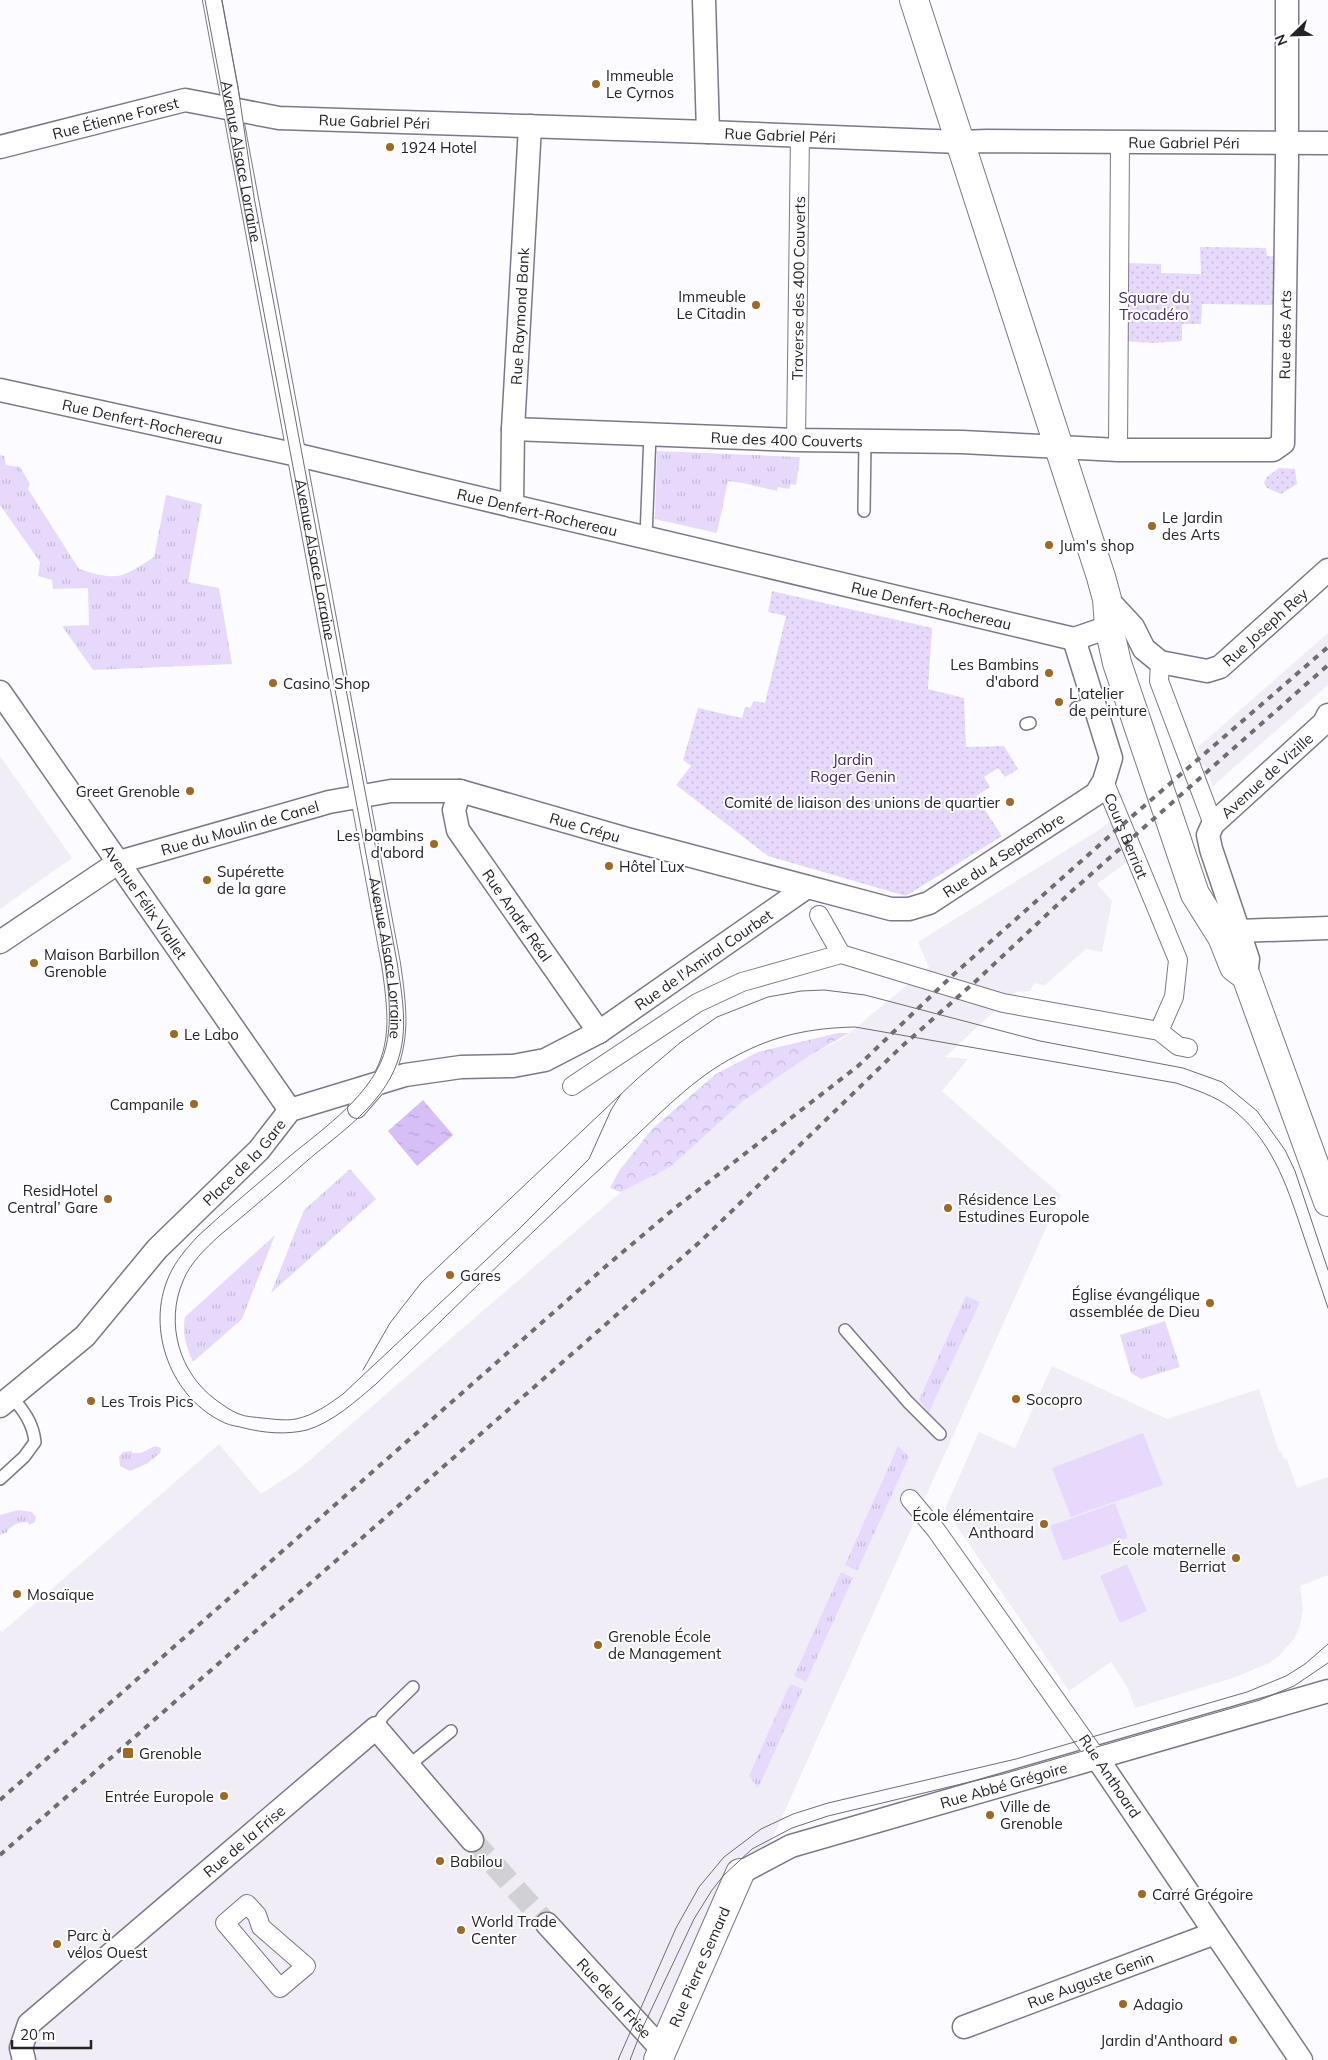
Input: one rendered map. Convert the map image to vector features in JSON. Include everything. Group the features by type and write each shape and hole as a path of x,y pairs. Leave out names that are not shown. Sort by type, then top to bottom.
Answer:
{"street":[{"name":"Avenue Alsace Lorraine","path":"212,0 391,964 398,1011 394,1046 380,1082 357,1109"},
{"path":"704,0 708,132"},
{"path":"914,0 1060,448 1107,599 1109,627 1117,663 1195,894 1222,937 1234,967 1246,976"},
{"name":"Rue des Arts","path":"1060,448 1273,450 1283,444 1286,0"},
{"name":"Rue Étienne Forest","path":"0,147 185,100 232,108"},
{"name":"Rue Gabriel Péri","path":"232,108 279,118 960,142 1328,143"},
{"name":"Rue Raymond Bank","path":"512,506 513,429 530,126"},
{"name":"Traverse des 400 Couverts","path":"796,440 800,135"},
{"path":"1118,450 1120,142"},
{"name":"Rue Denfert-Rochereau","path":"0,390 296,454 1074,640"},
{"name":"Rue des 400 Couverts","path":"513,429 796,440 962,442 1060,448"},
{"name":"Rue Joseph Rey","path":"1160,662 1207,671 1220,667 1328,570"},
{"path":"1107,599 1134,627 1144,649 1160,662 1159,681 1210,829 1210,849 1248,959 1246,976 1328,1202"},
{"path":"1074,640 1109,627"},
{"name":"Cours Berriat","path":"1074,640 1085,705 1111,758 1104,781 1178,960 1174,998 1159,1031"},
{"name":"Avenue Félix Viallet","path":"0,692 290,1110"},
{"name":"Avenue de Vizille","path":"1210,829 1324,723 1328,716"},
{"name":"Rue du 4 Septembre","path":"807,887 891,909 909,909 929,903 1096,794 1104,781"},
{"name":"Rue Crépu","path":"360,797 391,791 460,791 627,839 807,887"},
{"name":"Rue André Réal","path":"460,791 454,810 458,830 599,1032"},
{"name":"Rue du Moulin de Canel","path":"0,942 119,862 329,802 360,797"},
{"name":"Rue de l'Amiral Courbet","path":"599,1032 807,887"},
{"path":"819,915 841,954"},
{"path":"1238,931 1328,928"},
{"path":"572,1086 697,1003 742,982 841,954 1003,1003 1159,1031 1178,1046 1188,1048"},
{"name":"Place de la Gare","path":"4,1395 85,1336 157,1249 259,1150 290,1110 410,1074 461,1067 513,1066 545,1060 599,1032"},
{"name":"Rue Anthoard","path":"910,1500 942,1538 1097,1758 1301,2060"},
{"name":"Rue Abbé Grégoire","path":"740,1873 791,1846 1328,1691"},
{"path":"376,1728 472,1840"},
{"name":"Rue de la Frise","path":"24,2060 21,2048 28,2024 376,1728"},
{"name":"Rue Pierre Semard","path":"661,2054 740,1873"},
{"path":"247,1904 257,1914 261,1927 306,1966 280,1988 273,1981 225,1923 247,1904"},
{"name":"Rue de la Frise","path":"547,1924 657,2044 661,2054"},
{"name":"Rue Auguste Genin","path":"964,2027 1215,1932"}],"lane":[{"path":"646,538 650,434"},
{"path":"864,511 865,441"},
{"path":"845,1330 908,1402 940,1434"},
{"path":"0,1480 35,1442 34,1428 24,1411 4,1395"},
{"path":"376,1728 383,1716 412,1687"},
{"path":"408,1766 452,1731"}],"shaded area":[{"path":"1328,633 1328,685 1213,786 1205,766 1197,762 1198,747"},
{"path":"0,756 72,858 0,909"},
{"path":"1110,821 1127,862 1097,884 1112,901 1102,952 1086,949 1044,986 1037,983 1033,985 1030,991 1015,992 945,1057 968,1059 942,1091 1061,1195 673,2060 0,2060 0,1630 2,1632 219,1444 261,1494 298,1470 621,1192 670,1166 743,1101 812,1054 842,1039 929,967 918,942 1099,830"},
{"name":"École élémentaire Anthoard","path":"1052,1366 1167,1419 1259,1389 1279,1452 1281,1452 1284,1459 1287,1459 1297,1488 1328,1477 1328,1575 1300,1586 1303,1609 1300,1626 1294,1639 1279,1656 1269,1663 1236,1677 1135,1708 1127,1687 1111,1662 1069,1691 945,1509 979,1432 1015,1448"}],"green space":[{"name":"Square du Trocadéro","path":"1200,247 1266,248 1267,256 1278,256 1278,305 1202,304 1201,324 1182,324 1182,341 1154,343 1122,341 1123,263 1161,264 1161,273 1201,274"},
{"path":"657,451 800,457 796,485 791,484 789,489 778,487 777,491 728,481 717,533 655,519"},
{"path":"0,455 4,456 6,465 20,467 30,484 28,489 79,569 92,573 111,576 126,574 154,557 166,495 202,504 188,582 219,588 232,664 93,670 62,626 89,625 88,588 53,589 52,580 38,576 40,562 0,505"},
{"path":"1279,468 1295,469 1297,484 1281,494 1267,488 1264,483 1267,477"},
{"name":"Jardin Roger Genin","path":"772,591 932,628 928,689 964,698 966,747 1004,746 1018,769 1005,777 998,768 984,777 990,787 976,796 1002,836 906,896 768,856 676,785 691,766 683,760 698,708 742,718 745,707 750,708 754,701 765,703 786,616 768,612"},
{"path":"838,1033 849,1033 812,1054 743,1101 670,1167 621,1192 610,1188 619,1171 652,1129 716,1074 758,1052"},
{"path":"350,1169 376,1199 271,1293 304,1210"},
{"path":"275,1235 242,1319 193,1362 185,1340 185,1317"},
{"path":"966,1296 980,1302 929,1412 919,1400"},
{"path":"1165,1321 1180,1367 1141,1379 1131,1373 1120,1335"},
{"path":"1143,1433 1163,1485 1071,1517 1052,1468"},
{"path":"155,1446 161,1448 160,1453 148,1463 130,1471 120,1466 119,1457 123,1452 141,1453"},
{"path":"898,1446 909,1457 857,1571 845,1565"},
{"path":"1115,1503 1128,1538 1063,1561 1050,1526"},
{"path":"18,1510 32,1512 36,1517 35,1522 29,1525 28,1522 22,1522 0,1535 0,1515"},
{"path":"1127,1564 1147,1611 1120,1623 1100,1576"},
{"path":"841,1572 853,1578 806,1682 794,1676"},
{"path":"790,1684 803,1689 758,1788 749,1776"}],"water":[{"path":"423,1100 453,1135 417,1166 388,1131"}],"tunnel":[{"path":"472,1840 547,1924"}],"tram line":[{"path":"205,0 379,923 388,985 389,1017 386,1047 380,1064 360,1094 347,1108 198,1236 182,1254 172,1270 162,1297 160,1318 162,1339 168,1360 177,1380 190,1397 206,1412 225,1423 259,1431 275,1433 299,1432 326,1422 376,1384 562,1204 691,1086 721,1065 751,1049 779,1038 823,1029 855,1027 1176,1083 1218,1100 1245,1120 1257,1134 1283,1178 1328,1308"},
{"path":"222,0 238,87 254,197 397,962 404,1025 401,1051 397,1063 390,1078 371,1105 347,1128 219,1236 203,1251 190,1268 183,1281 175,1314 179,1346 193,1376 203,1389 216,1400 245,1416 292,1420 309,1415 326,1406 343,1394 518,1230 589,1159 611,1110 621,1094"},
{"path":"363,1370 390,1323 421,1283 637,1079 681,1042 717,1017 768,997 801,991 824,990 865,995 1040,1041 1183,1068 1222,1082 1257,1111 1285,1150 1295,1171 1328,1270"},
{"path":"618,2060 676,1928 699,1887 724,1857 761,1829 793,1814 828,1803 1016,1759 1247,1692 1286,1676 1305,1664 1328,1644"},
{"path":"630,2060 642,2029 694,1919 724,1875 752,1849 792,1828 828,1816 1003,1774 1260,1700 1294,1686 1328,1663"}],"railway":[{"path":"0,1800 605,1267 675,1208 858,1066 953,975 1114,832 1328,647"},
{"path":"0,1855 702,1240 900,1048 976,981 1072,891 1328,665"}],"place":[{"name":"Immeuble Le Cyrnos","path":"596,84"},
{"name":"1924 Hotel","path":"390,147"},
{"name":"Immeuble Le Citadin","path":"756,305"},
{"name":"Le Jardin des Arts","path":"1152,526"},
{"name":"Jum's shop","path":"1049,545"},
{"name":"Les Bambins d'abord","path":"1049,673"},
{"name":"Casino Shop","path":"273,683"},
{"name":"L'atelier de peinture","path":"1059,702"},
{"name":"Greet Grenoble","path":"190,791"},
{"name":"Comité de liaison des unions de quartier","path":"1010,802"},
{"name":"Les bambins d'abord","path":"434,844"},
{"name":"Hôtel Lux","path":"609,866"},
{"name":"Supérette de la gare","path":"207,880"},
{"name":"Maison Barbillon Grenoble","path":"34,963"},
{"name":"Le Labo","path":"174,1034"},
{"name":"Campanile","path":"194,1104"},
{"name":"ResidHotel Central’ Gare","path":"108,1199"},
{"name":"Résidence Les Estudines Europole","path":"948,1208"},
{"name":"Gares","path":"450,1275"},
{"name":"Église évangélique assemblée de Dieu","path":"1210,1303"},
{"name":"Socopro","path":"1016,1399"},
{"name":"Les Trois Pics","path":"91,1401"},
{"name":"École élémentaire Anthoard","path":"1044,1524"},
{"name":"École maternelle Berriat","path":"1236,1558"},
{"name":"Mosaïque","path":"17,1594"},
{"name":"Grenoble École de Management","path":"598,1645"},
{"name":"Grenoble","path":"128,1753"},
{"name":"Entrée Europole","path":"224,1796"},
{"name":"Ville de Grenoble","path":"990,1815"},
{"name":"Babilou","path":"440,1861"},
{"name":"Carré Grégoire","path":"1142,1894"},
{"name":"World Trade Center","path":"461,1930"},
{"name":"Parc à vélos Ouest","path":"57,1944"},
{"name":"Adagio","path":"1123,2004"},
{"name":"Jardin d'Anthoard","path":"1233,2040"}]}
